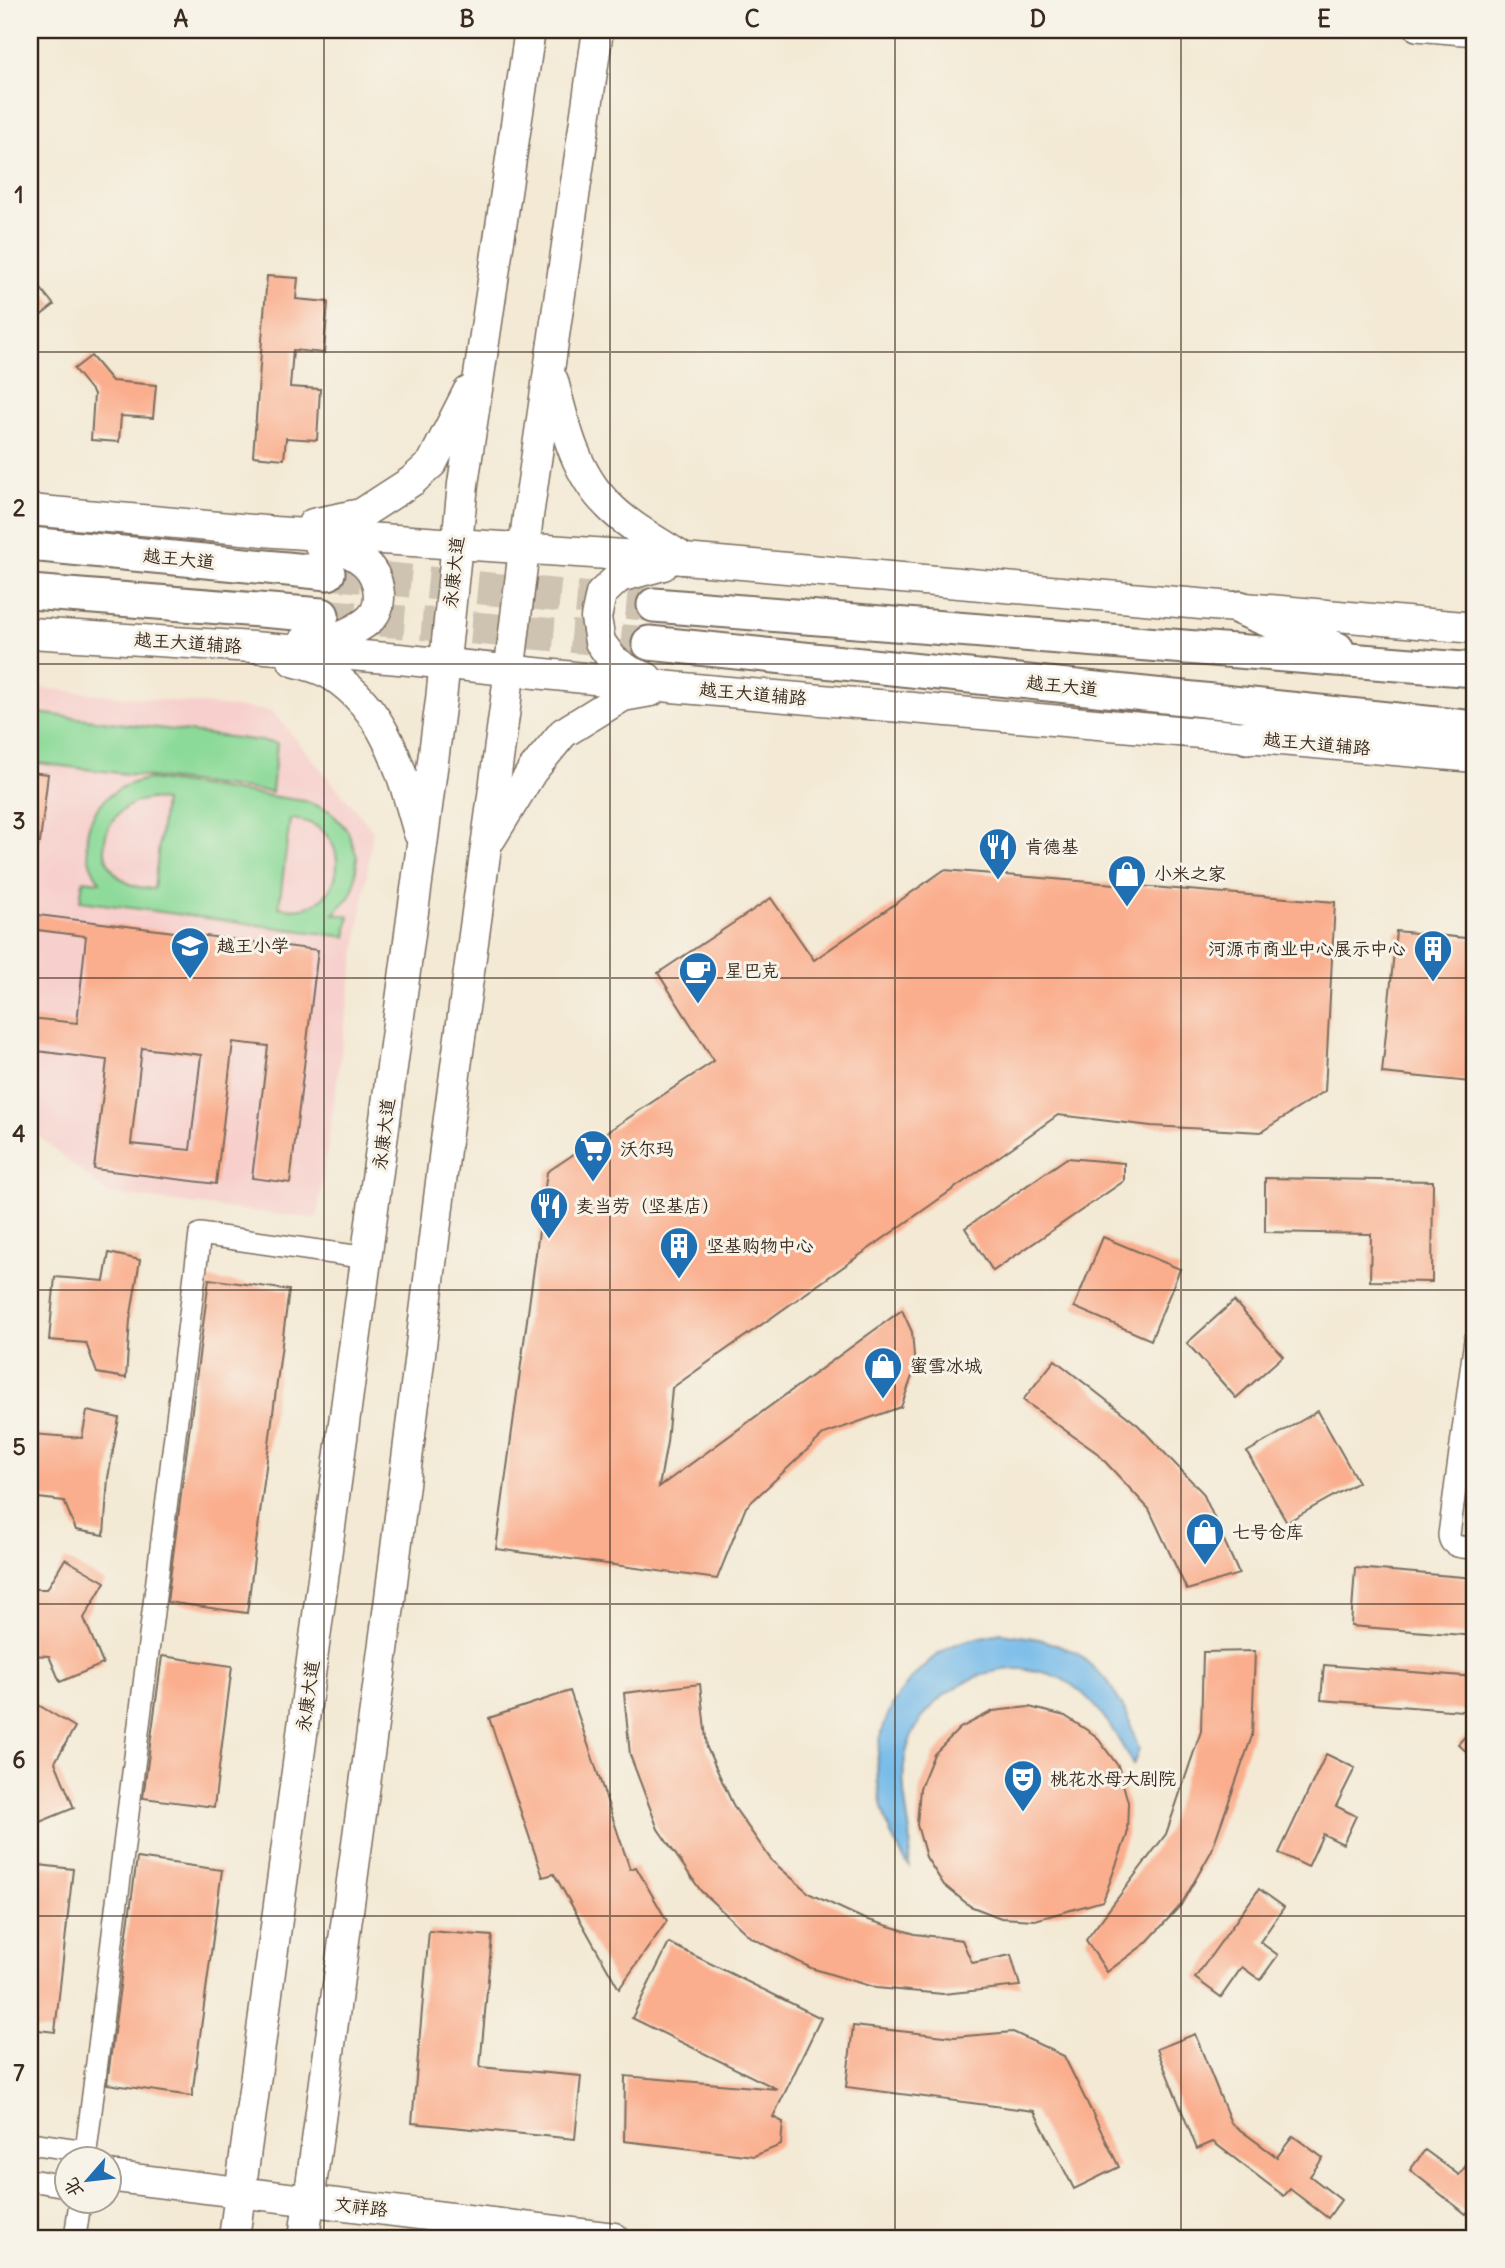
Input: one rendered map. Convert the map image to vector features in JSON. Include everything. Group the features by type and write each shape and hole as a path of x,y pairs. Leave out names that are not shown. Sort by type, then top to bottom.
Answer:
{"main road":[{"name":"永康大道","path":"234,2238 368,1258 481,364 530,30"},
{"path":"304,2238 390,1598 484,849 598,30"},
{"path":"275,532 361,514 412,481 432,463 441,449 481,364"},
{"path":"550,367 569,442 593,487 618,515 684,559"},
{"path":"30,510 275,532 684,559 1475,628"},
{"path":"253,647 298,639 333,638 372,617 380,598 376,577 366,563 345,550 275,532"},
{"name":"越王大道","path":"30,544 328,573"},
{"path":"672,687 631,672 613,660 600,642 596,618 601,594 619,577 684,559"},
{"path":"30,592 322,615"},
{"path":"654,605 1475,670"},
{"path":"1240,608 1365,661"},
{"name":"越王大道辅路","path":"30,633 253,647 1475,758"},
{"name":"越王大道","path":"649,643 1475,728"},
{"path":"253,647 331,674 355,693 372,712 388,738 402,774 422,845"},
{"path":"484,849 532,771 563,733 622,696 672,687"},
{"path":"1247,737 1361,718"},
{"name":"文祥路","path":"122,2177 614,2238"}],"street":[{"path":"1416,30 1475,35"},
{"path":"87,2146 200,1234 368,1258"},
{"path":"1475,1340 1449,1535 1454,1546 1475,1548"},
{"path":"30,2143 52,2148"},
{"path":"30,2180 52,2184"},
{"path":"75,2238 78,2216"}],"shaded area":[{"name":"越王小学","path":"30,687 272,711 373,831 317,1219 108,1194 30,1129"}],"green space":[{"path":"30,712 277,743 272,792 30,762"},
{"path":"149,779 305,801 330,811 348,831 357,857 355,883 350,896 334,914 349,916 346,937 80,901 83,880 100,882 91,865 87,847 93,816 102,803 115,792","holes":["149,799 164,801 154,889 135,886 118,876 109,864 105,851 106,837 120,812","290,819 313,825 328,837 336,853 337,870 331,887 319,901 302,908 279,907"]}],"water":[{"path":"1001,1633 1039,1639 1076,1652 1107,1680 1127,1714 1139,1750 1133,1765 1092,1702 1072,1685 1050,1674 1026,1669 1001,1670 977,1676 955,1687 936,1702 920,1721 906,1754 903,1777 911,1838 909,1866 885,1819 879,1793 877,1768 880,1742 887,1718 899,1695 916,1674 936,1656 964,1641"}],"building":[{"path":"30,275 54,305 30,324"},
{"path":"267,276 298,278 296,299 328,302 324,353 293,350 290,387 320,389 317,440 286,438 284,459 253,456"},
{"path":"91,356 112,381 156,385 153,418 121,416 119,442 91,440 94,394 74,369"},
{"path":"30,772 48,774 40,843 30,842"},
{"name":"坚基购物中心","path":"944,870 1335,902 1325,1091 1261,1132 1151,1126 1058,1115 672,1388 659,1487 902,1310 912,1332 915,1368 901,1407 824,1434 746,1507 717,1579 496,1549 547,1172 714,1061 658,973 771,898 814,960"},
{"path":"30,914 318,950 290,1183 252,1178 268,1046 233,1042 216,1184 94,1169 107,1060 30,1050 30,1018 77,1023 86,936 30,929","holes":["142,1048 201,1055 190,1150 131,1144"]},
{"name":"河源市商业中心展示中心","path":"1396,931 1475,939 1475,1026 1470,1082 1382,1073"},
{"path":"1067,1158 1124,1163 1124,1181 993,1271 965,1228"},
{"path":"1265,1178 1433,1181 1432,1282 1370,1281 1371,1234 1265,1232"},
{"path":"1103,1237 1180,1269 1151,1340 1074,1307"},
{"path":"109,1253 140,1260 130,1320 126,1378 97,1373 86,1343 49,1340 55,1277 104,1281"},
{"path":"209,1279 289,1290 247,1613 167,1602"},
{"path":"1234,1301 1283,1356 1236,1398 1187,1343"},
{"path":"1055,1360 1138,1425 1203,1493 1239,1574 1187,1590 1149,1509 1097,1453 1023,1400"},
{"path":"87,1411 119,1418 108,1478 104,1535 76,1530 64,1501 30,1497 33,1434 82,1438"},
{"path":"1318,1411 1358,1482 1287,1522 1247,1452"},
{"path":"65,1559 105,1582 84,1618 103,1664 60,1682 49,1656 30,1655 30,1589 47,1589"},
{"path":"1355,1568 1475,1578 1475,1636 1351,1626"},
{"path":"1255,1651 1252,1736 1211,1852 1181,1905 1146,1943 1107,1972 1086,1940 1166,1834 1201,1731 1203,1652"},
{"path":"162,1656 232,1666 214,1807 143,1798"},
{"path":"1324,1665 1475,1677 1475,1712 1321,1700"},
{"path":"700,1684 707,1748 734,1807 772,1861 810,1894 862,1918 915,1934 962,1940 972,1963 1011,1955 1020,1986 943,1994 876,1988 811,1968 750,1937 701,1891 658,1829 630,1755 624,1693"},
{"path":"570,1691 630,1869 636,1867 667,1921 619,1989 554,1874 543,1877 489,1718"},
{"path":"35,1703 75,1727 55,1762 74,1808 30,1826 30,1713"},
{"name":"桃花水母大剧院","path":"1029,1707 1065,1716 1096,1736 1118,1766 1128,1802 1127,1835 1103,1901 1035,1920 1001,1918 970,1906 944,1885 926,1857 917,1825 920,1788 934,1754 960,1728 993,1711"},
{"path":"1475,1726 1475,1760 1458,1744"},
{"path":"1326,1754 1355,1768 1336,1806 1356,1816 1343,1844 1323,1834 1308,1867 1279,1853"},
{"path":"137,1858 222,1870 192,2096 107,2084"},
{"path":"30,1864 73,1869 55,2032 30,2029"},
{"path":"1259,1889 1284,1907 1260,1942 1278,1955 1260,1980 1242,1967 1221,1997 1195,1978"},
{"path":"429,1931 492,1936 480,2067 581,2076 575,2139 412,2123"},
{"path":"669,1943 821,2018 773,2117 783,2122 781,2145 754,2156 624,2141 625,2076 777,2089 632,2018"},
{"path":"853,2026 954,2037 1013,2032 1064,2056 1119,2167 1074,2189 1034,2111 846,2087"},
{"path":"1195,2034 1231,2123 1277,2157 1293,2136 1323,2158 1310,2176 1341,2200 1328,2218 1290,2189 1284,2196 1213,2142 1197,2149 1157,2049"},
{"path":"1425,2150 1459,2175 1475,2153 1475,2202 1466,2214 1410,2170"}],"tunnel":[{"path":"328,573 654,605"},
{"path":"322,615 649,643"}],"place":[{"name":"肯德基","path":"998,881"},
{"name":"小米之家","path":"1127,908"},
{"name":"越王小学","path":"190,980"},
{"name":"河源市商业中心展示中心","path":"1433,983"},
{"name":"星巴克","path":"698,1005"},
{"name":"沃尔玛","path":"593,1183"},
{"name":"麦当劳（坚基店）","path":"549,1240"},
{"name":"坚基购物中心","path":"679,1280"},
{"name":"蜜雪冰城","path":"883,1400"},
{"name":"七号仓库","path":"1205,1566"},
{"name":"桃花水母大剧院","path":"1023,1813"}]}
